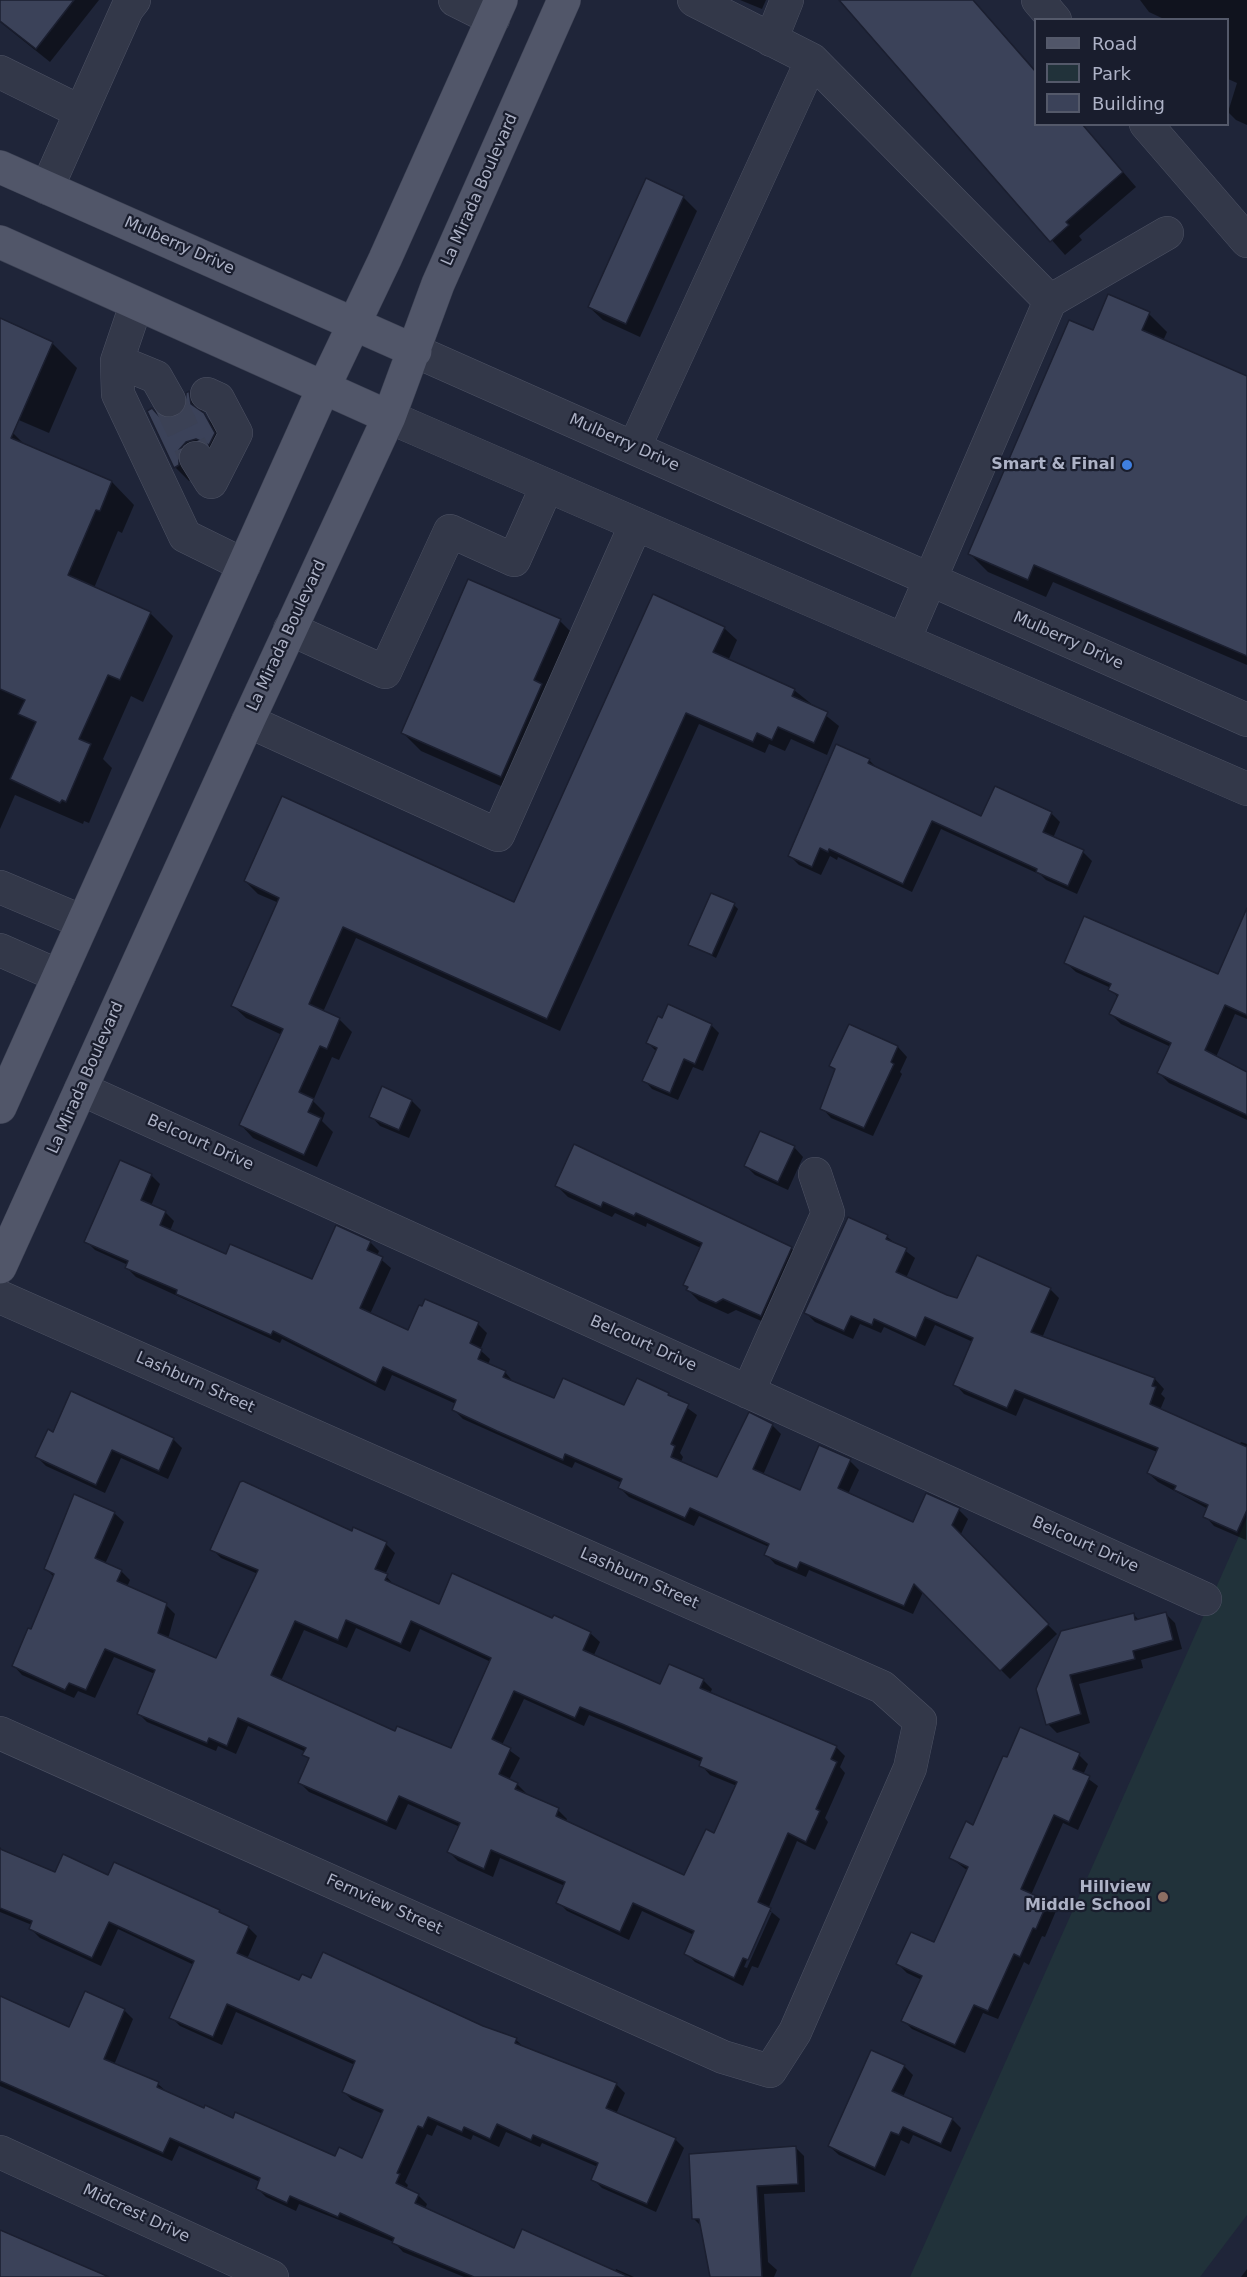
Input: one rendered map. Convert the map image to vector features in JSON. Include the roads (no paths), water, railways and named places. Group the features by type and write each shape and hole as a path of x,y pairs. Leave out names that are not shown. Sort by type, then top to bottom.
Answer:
{"main road":[{"name":"La Mirada Boulevard","path":"0,1267 290,628 389,417 438,284 564,0"},
{"path":"0,1107 323,389 497,9"},
{"name":"Mulberry Drive","path":"0,167 415,351"},
{"path":"0,243 389,417"}],"street":[{"path":"47,188 127,9 134,0"},
{"path":"455,0 497,9"},
{"path":"694,0 812,60 1050,301"},
{"path":"771,40 788,0"},
{"path":"1038,0 1053,18"},
{"path":"634,448 812,60"},
{"path":"0,72 81,112"},
{"path":"1148,126 1247,241"},
{"path":"904,640 1050,301 1167,233"},
{"path":"136,304 117,361 118,394 185,536 244,565"},
{"name":"Mulberry Drive","path":"415,351 1247,720"},
{"path":"117,361 181,390 218,399 236,433 204,470 185,536"},
{"path":"389,417 1247,789"},
{"path":"290,628 386,672 450,531 514,560 547,486"},
{"path":"248,720 498,835 636,524"},
{"path":"0,887 83,922"},
{"path":"0,950 59,976"},
{"name":"Belcourt Drive","path":"81,1089 1204,1599"},
{"path":"748,1392 828,1213 815,1174"},
{"name":"Lashburn Street","path":"0,1297 882,1687 920,1721 910,1768 795,2032 770,2071"},
{"name":"Fernview Street","path":"0,1733 723,2057 770,2071"},
{"name":"Midcrest Drive","path":"0,2152 272,2277"}],"tunnel":[{"path":"169,400 196,458"}],"place":[{"name":"Smart & Final","path":"1127,465"},
{"name":"Hillview Middle School","path":"1163,1897"}]}
